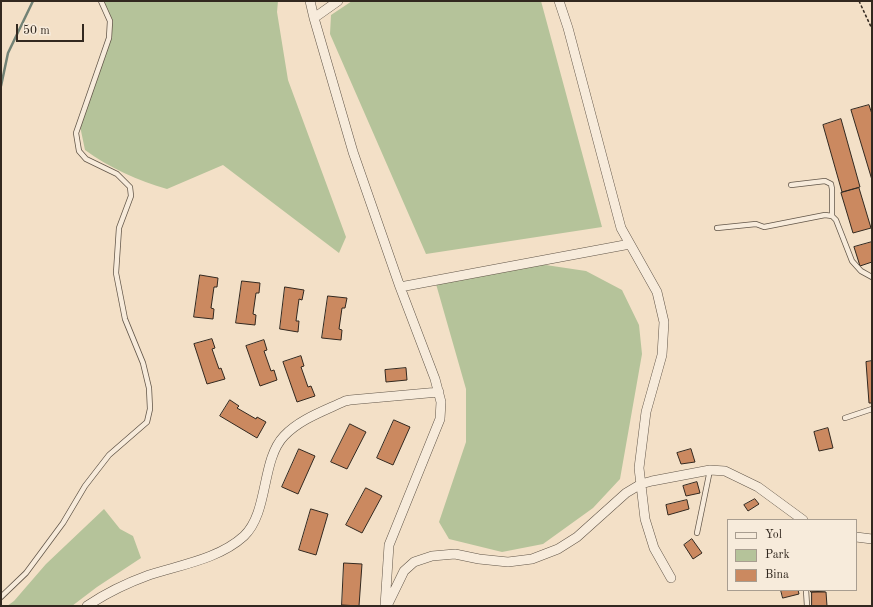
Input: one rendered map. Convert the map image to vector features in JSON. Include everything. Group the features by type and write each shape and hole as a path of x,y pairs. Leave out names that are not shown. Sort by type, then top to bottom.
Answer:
{"street":[{"path":"310,1 353,152 400,287 435,379 441,402 440,419 389,545 386,606"},
{"path":"314,18 338,1"},
{"path":"559,1 568,28 621,228 657,292 664,322 662,355 646,412 639,468 644,519 654,548 672,578"},
{"path":"400,287 630,244"},
{"path":"86,606 101,596 123,585 227,548 244,535 257,515 268,471 276,447 284,436 298,424 344,401 439,392"},
{"path":"386,606 404,570 414,562 432,556 454,554 479,559 508,562 532,560 558,549 577,537 626,493 641,484 684,474 710,470 725,472 758,487 802,519"},
{"path":"857,537 872,539"}],"lane":[{"path":"1,597 26,573 63,523 85,486 109,455 147,422 150,409 149,388 143,363 125,319 116,273 119,228 131,196 130,187 117,174 86,159 79,151 76,133 110,38 110,21 100,1"},
{"path":"791,185 825,181 831,184 832,216"},
{"path":"717,228 756,224 764,227 825,215 832,216 836,220 852,261 861,271 872,277"},
{"path":"845,418 872,410"},
{"path":"697,533 710,470"},
{"path":"806,591 807,606"}],"path":[{"path":"859,1 872,29"}],"green space":[{"path":"100,1 278,1 277,12 288,80 346,237 339,253 223,165 167,189 124,173 85,150 80,126 112,37 112,20"},
{"path":"352,1 541,1 602,227 426,254 330,34 331,15"},
{"path":"539,264 586,271 622,290 639,325 642,354 620,479 593,508 543,544 502,552 449,539 439,522 466,442 466,389 436,284"},
{"path":"104,509 120,529 133,536 141,558 97,587 72,606 7,606 14,601 46,564"}],"building":[{"path":"869,105 872,114 872,180 851,110"},
{"path":"841,119 860,187 842,192 823,125"},
{"path":"859,188 871,228 853,233 841,193"},
{"path":"872,242 872,262 860,266 854,247"},
{"path":"200,275 218,278 217,287 214,287 211,308 214,309 213,319 194,317"},
{"path":"242,281 260,283 259,293 256,293 253,314 256,315 255,325 236,323"},
{"path":"285,287 304,290 302,300 299,299 296,321 299,321 298,332 280,329"},
{"path":"328,296 347,298 345,308 342,308 339,329 342,330 341,340 322,338"},
{"path":"212,339 215,348 212,349 219,369 221,368 225,379 207,384 194,344"},
{"path":"264,340 267,350 264,351 271,371 274,370 277,380 260,386 246,346"},
{"path":"301,356 304,366 301,367 308,387 311,386 315,396 297,402 283,362"},
{"path":"872,361 872,403 869,403 866,362"},
{"path":"406,368 407,380 386,382 385,370"},
{"path":"230,400 239,406 237,408 256,419 257,417 266,422 257,438 220,416"},
{"path":"394,420 410,427 393,465 377,458"},
{"path":"350,424 366,432 347,469 331,462"},
{"path":"828,428 833,448 819,451 814,432"},
{"path":"299,449 315,456 298,494 282,487"},
{"path":"691,449 695,462 681,464 677,453"},
{"path":"697,482 700,493 686,496 683,486"},
{"path":"366,488 382,496 362,533 346,525"},
{"path":"755,499 759,504 748,511 744,505"},
{"path":"687,500 689,509 668,515 666,505"},
{"path":"311,509 328,514 316,555 299,550"},
{"path":"692,539 702,553 693,559 684,545"},
{"path":"344,563 362,564 359,606 342,605"},
{"path":"781,591 798,591 799,594 783,598"},
{"path":"812,592 826,592 827,606 812,606"}],"waterway":[{"path":"1,86 8,53 33,1"}]}
